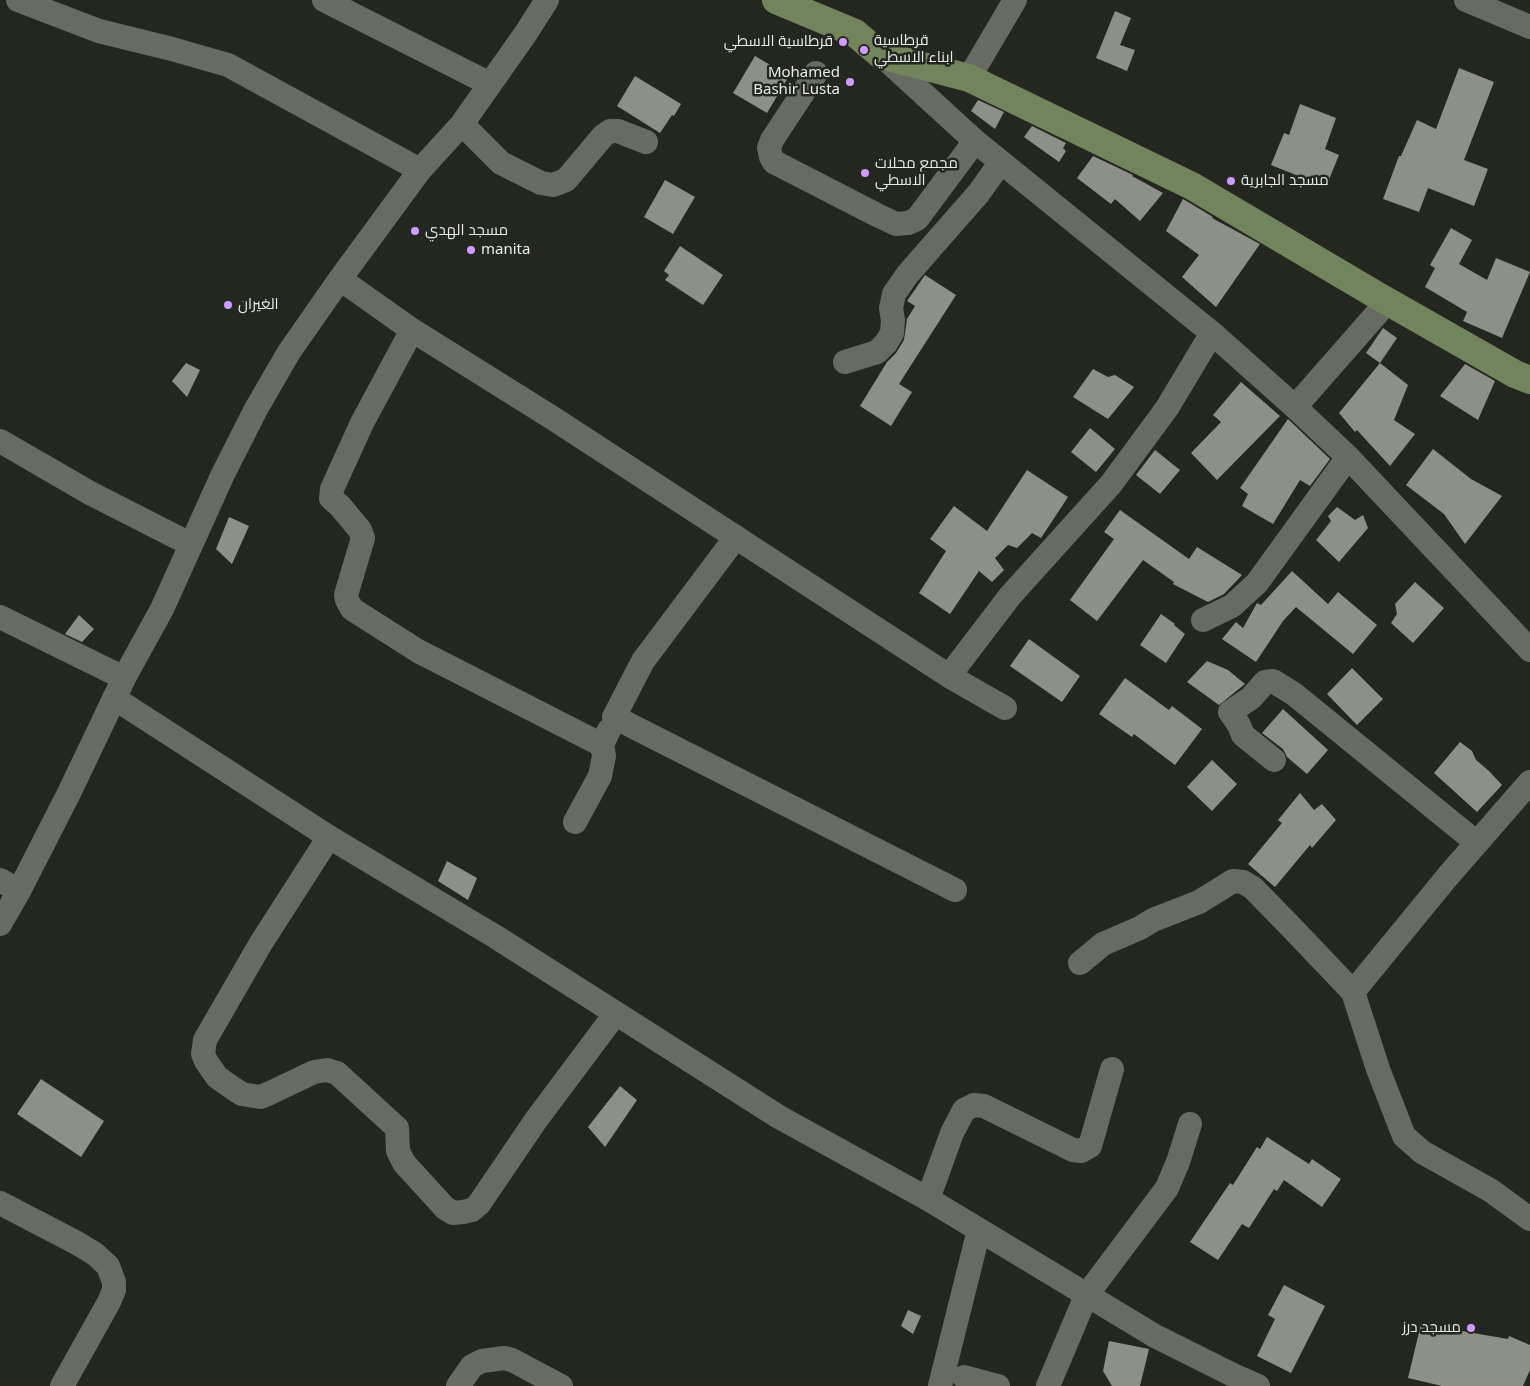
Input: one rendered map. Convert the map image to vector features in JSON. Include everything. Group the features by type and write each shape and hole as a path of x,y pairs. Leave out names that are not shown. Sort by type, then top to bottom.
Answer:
{"main road":[{"path":"776,0 855,33"},
{"path":"814,0 880,55 969,78 1192,186 1515,374 1530,380"}],"street":[{"path":"18,0 99,31 172,49 228,66 420,170"},
{"path":"324,0 490,84"},
{"path":"0,924 10,885 69,793 119,688 162,609 222,474 256,409 290,352 340,279 420,170 462,124 547,0"},
{"path":"969,78 1015,0"},
{"path":"1466,0 1530,27"},
{"path":"880,55 976,141 1212,333 1295,406 1348,457 1530,650"},
{"path":"816,73 772,140 769,148 771,157 774,162 896,224 908,223 917,219 976,141"},
{"path":"462,124 501,163 541,183 553,185 566,180 603,136 610,131 618,131 646,142"},
{"path":"845,362 877,352 886,343 892,333 893,320 891,308 894,294 907,275 978,194 1001,162"},
{"path":"340,279 412,330 949,676 1005,708"},
{"path":"1295,406 1388,301"},
{"path":"412,330 362,423 332,488 331,498 360,530 363,538 346,594 347,600 352,609 418,651 602,745"},
{"path":"949,676 1010,596 1110,484 1167,408 1212,333"},
{"path":"0,441 90,493 190,544"},
{"path":"1203,620 1232,606 1257,583 1348,457"},
{"path":"575,822 600,776 604,756 602,745 643,661 736,537"},
{"path":"0,617 119,688 330,838 616,1012 779,1117 928,1199 1155,1336 1233,1376 1258,1386"},
{"path":"1274,760 1243,735 1230,712 1251,698 1265,682 1273,681 1294,694 1477,843"},
{"path":"614,717 955,890"},
{"path":"1352,992 1448,876 1530,782"},
{"path":"330,838 261,943 205,1040 203,1054 206,1062 218,1077 242,1094 260,1097 314,1072 327,1070 337,1073 397,1128 398,1151 404,1163 445,1208 453,1213 463,1212 472,1210 479,1204 536,1120 616,1012"},
{"path":"1080,963 1103,944 1140,928 1153,920 1199,902 1233,881 1243,882 1253,888 1352,992 1378,1069 1404,1136 1422,1152 1490,1190 1530,1219"},
{"path":"928,1199 952,1133 964,1110 974,1105 984,1106 1073,1150 1082,1151 1090,1146 1112,1069"},
{"path":"1048,1386 1086,1296 1167,1188 1178,1162 1190,1124"},
{"path":"0,1204 95,1254 108,1266 114,1282 114,1290 110,1302 62,1386"},
{"path":"940,1386 979,1230"},
{"path":"458,1386 472,1366 482,1361 504,1358 512,1360 561,1386"},
{"path":"964,1377 998,1386"}],"building":[{"path":"1115,11 1131,18 1120,45 1135,50 1127,71 1096,58"},
{"path":"755,56 789,76 767,113 733,93"},
{"path":"1459,68 1494,82 1464,160 1488,169 1474,206 1428,188 1419,212 1383,199 1399,156 1401,156 1417,120 1436,129"},
{"path":"635,76 681,104 660,133 617,106"},
{"path":"978,100 1004,112 995,129 971,111"},
{"path":"1300,104 1336,118 1325,149 1339,155 1326,187 1271,165 1284,133 1289,135"},
{"path":"1032,126 1066,143 1063,148 1066,151 1059,162 1024,137"},
{"path":"1093,156 1133,175 1163,193 1140,221 1115,199 1111,204 1077,178"},
{"path":"665,180 695,197 673,234 644,217"},
{"path":"1183,199 1212,218 1260,244 1216,307 1182,277 1199,255 1166,231"},
{"path":"1451,228 1472,240 1459,264 1487,280 1496,258 1530,272 1502,338 1463,321 1467,312 1425,287 1435,268 1430,265"},
{"path":"680,246 723,275 703,305 665,280 669,275 664,271"},
{"path":"925,275 956,295 899,384 912,392 891,426 860,406 887,362 896,353 904,340 907,319 915,306 907,301"},
{"path":"1383,328 1397,338 1380,363 1366,353"},
{"path":"186,363 200,370 187,397 172,381"},
{"path":"1380,363 1408,385 1394,420 1415,434 1390,466 1357,430 1355,432 1339,413"},
{"path":"1465,364 1495,381 1478,420 1440,396"},
{"path":"1093,369 1108,377 1115,375 1134,387 1108,419 1073,397"},
{"path":"1241,382 1280,416 1217,480 1191,453 1221,422 1213,415"},
{"path":"1288,419 1330,459 1310,486 1300,480 1273,524 1242,506 1248,494 1240,488"},
{"path":"1090,428 1115,449 1096,472 1071,452"},
{"path":"1433,449 1471,479 1502,496 1465,544 1444,514 1406,485"},
{"path":"1155,450 1180,470 1160,494 1136,475"},
{"path":"1027,470 1068,497 1041,538 1032,533 1017,548 1008,545 995,558 1004,570 992,582 979,571 950,614 919,593 946,551 930,539 954,506 987,531"},
{"path":"1337,507 1355,520 1363,515 1368,528 1339,562 1316,540 1331,521 1328,516"},
{"path":"1120,510 1189,559 1197,547 1242,575 1224,594 1208,602 1173,584 1174,582 1143,560 1097,621 1070,600 1114,539 1104,532"},
{"path":"229,517 249,526 232,564 216,549"},
{"path":"1292,571 1328,604 1338,592 1377,625 1353,654 1296,607 1283,621 1256,662 1222,639 1236,622 1243,628 1257,603 1261,605"},
{"path":"1415,582 1444,608 1413,643 1391,623 1397,614 1395,604"},
{"path":"1161,614 1185,634 1166,663 1140,645"},
{"path":"79,615 94,629 82,642 65,634"},
{"path":"1029,639 1080,676 1062,702 1010,666"},
{"path":"1207,661 1228,670 1245,684 1219,705 1187,682"},
{"path":"1352,668 1383,699 1357,725 1327,694"},
{"path":"1125,678 1169,710 1172,706 1202,729 1175,765 1134,734 1132,737 1099,714"},
{"path":"1283,709 1328,750 1307,774 1287,757 1283,749 1262,733"},
{"path":"1460,742 1472,751 1476,760 1502,785 1477,812 1434,773"},
{"path":"1212,760 1237,784 1212,811 1187,787"},
{"path":"1300,793 1314,810 1322,804 1336,820 1312,848 1310,845 1275,887 1248,864 1282,823 1278,820"},
{"path":"447,861 477,878 468,900 438,881"},
{"path":"41,1079 104,1121 81,1157 17,1114"},
{"path":"620,1086 637,1100 605,1147 588,1127"},
{"path":"1267,1137 1309,1164 1312,1159 1341,1179 1322,1207 1284,1180 1277,1191 1274,1189 1249,1228 1242,1224 1218,1260 1190,1242 1230,1183 1233,1185 1257,1147 1260,1149"},
{"path":"1284,1285 1325,1306 1291,1373 1257,1356 1275,1319 1268,1315"},
{"path":"908,1310 921,1316 913,1334 901,1326"},
{"path":"1421,1324 1508,1339 1509,1336 1530,1345 1530,1370 1523,1386 1442,1386 1408,1378"},
{"path":"1109,1341 1149,1349 1140,1386 1112,1386 1103,1371"}],"place":[{"name":"قرطاسية الاسطي","path":"843,42"},
{"name":"قرطاسية ابناء الاسطي","path":"864,50"},
{"name":"Mohamed Bashir Lusta","path":"850,82"},
{"name":"مجمع محلات الاسطي","path":"865,173"},
{"name":"مسجد الجابرية","path":"1231,181"},
{"name":"مسجد الهدي","path":"415,231"},
{"name":"manita","path":"471,250"},
{"name":"الغيران","path":"228,305"},
{"name":"مسجد درز","path":"1471,1328"}]}
